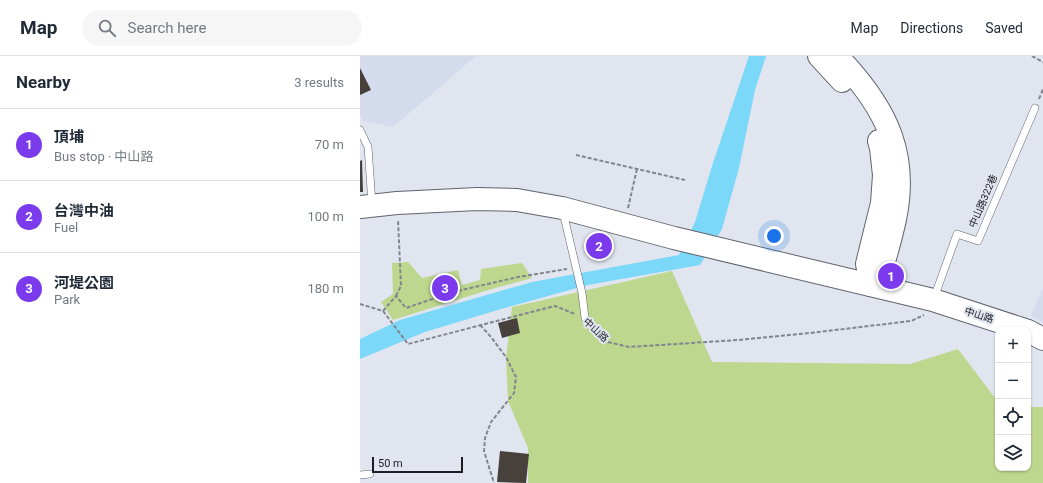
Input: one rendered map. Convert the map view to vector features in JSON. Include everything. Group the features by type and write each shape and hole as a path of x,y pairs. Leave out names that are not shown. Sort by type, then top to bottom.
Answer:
{"main road":[{"path":"825,57 872,123 881,148 884,176 882,203 867,264 871,285"},
{"name":"中山路","path":"366,206 477,199 517,200 562,208 674,238 933,300 1015,327"},
{"name":"中山路","path":"1031,333 1043,339"}],"lane":[{"name":"中山路322巷","path":"933,300 957,234 978,241 1035,108"},
{"path":"360,130 368,147 366,206"},
{"path":"562,208 582,293 585,318"},
{"path":"360,475 370,474"}],"path":[{"path":"1032,56 1043,62"},
{"path":"576,155 686,180"},
{"path":"624,225 637,170"},
{"path":"360,304 383,311 396,296 401,286 397,203"},
{"path":"396,296 406,308 453,292 518,276 576,267"},
{"name":"中山路","path":"383,311 408,344 555,306 585,318 608,342 629,347 738,340 911,321 926,314 933,300"},
{"path":"480,325 506,357 516,377 514,393 491,422 485,438 484,451 494,483"}],"shaded area":[{"path":"360,56 476,56 393,127 363,121 360,116"},
{"path":"1043,288 1043,322 1031,316"}],"green space":[{"path":"408,262 422,278 458,270 462,285 480,280 481,269 522,263 532,278 393,320 381,302 393,294 392,263"},
{"path":"672,271 712,362 910,364 958,349 995,398 995,471 1031,471 1031,407 1043,407 1043,483 528,483 528,448 508,401 506,358 512,307"}],"water":[{"path":"749,56 766,56 755,90 739,168 722,229 700,265 588,285 501,309 425,332 360,359 360,339 400,320 532,282 679,255 695,222"}],"building":[{"path":"360,68 371,90 360,95"},
{"path":"362,160 363,192 360,192 360,161"},
{"path":"517,318 520,333 502,338 498,323"},
{"path":"500,451 529,454 526,483 497,482"}],"place":[{"name":"台灣中油","path":"599,246"},
{"name":"頂埔","path":"891,276"},
{"name":"河堤公園","path":"445,288"}]}
